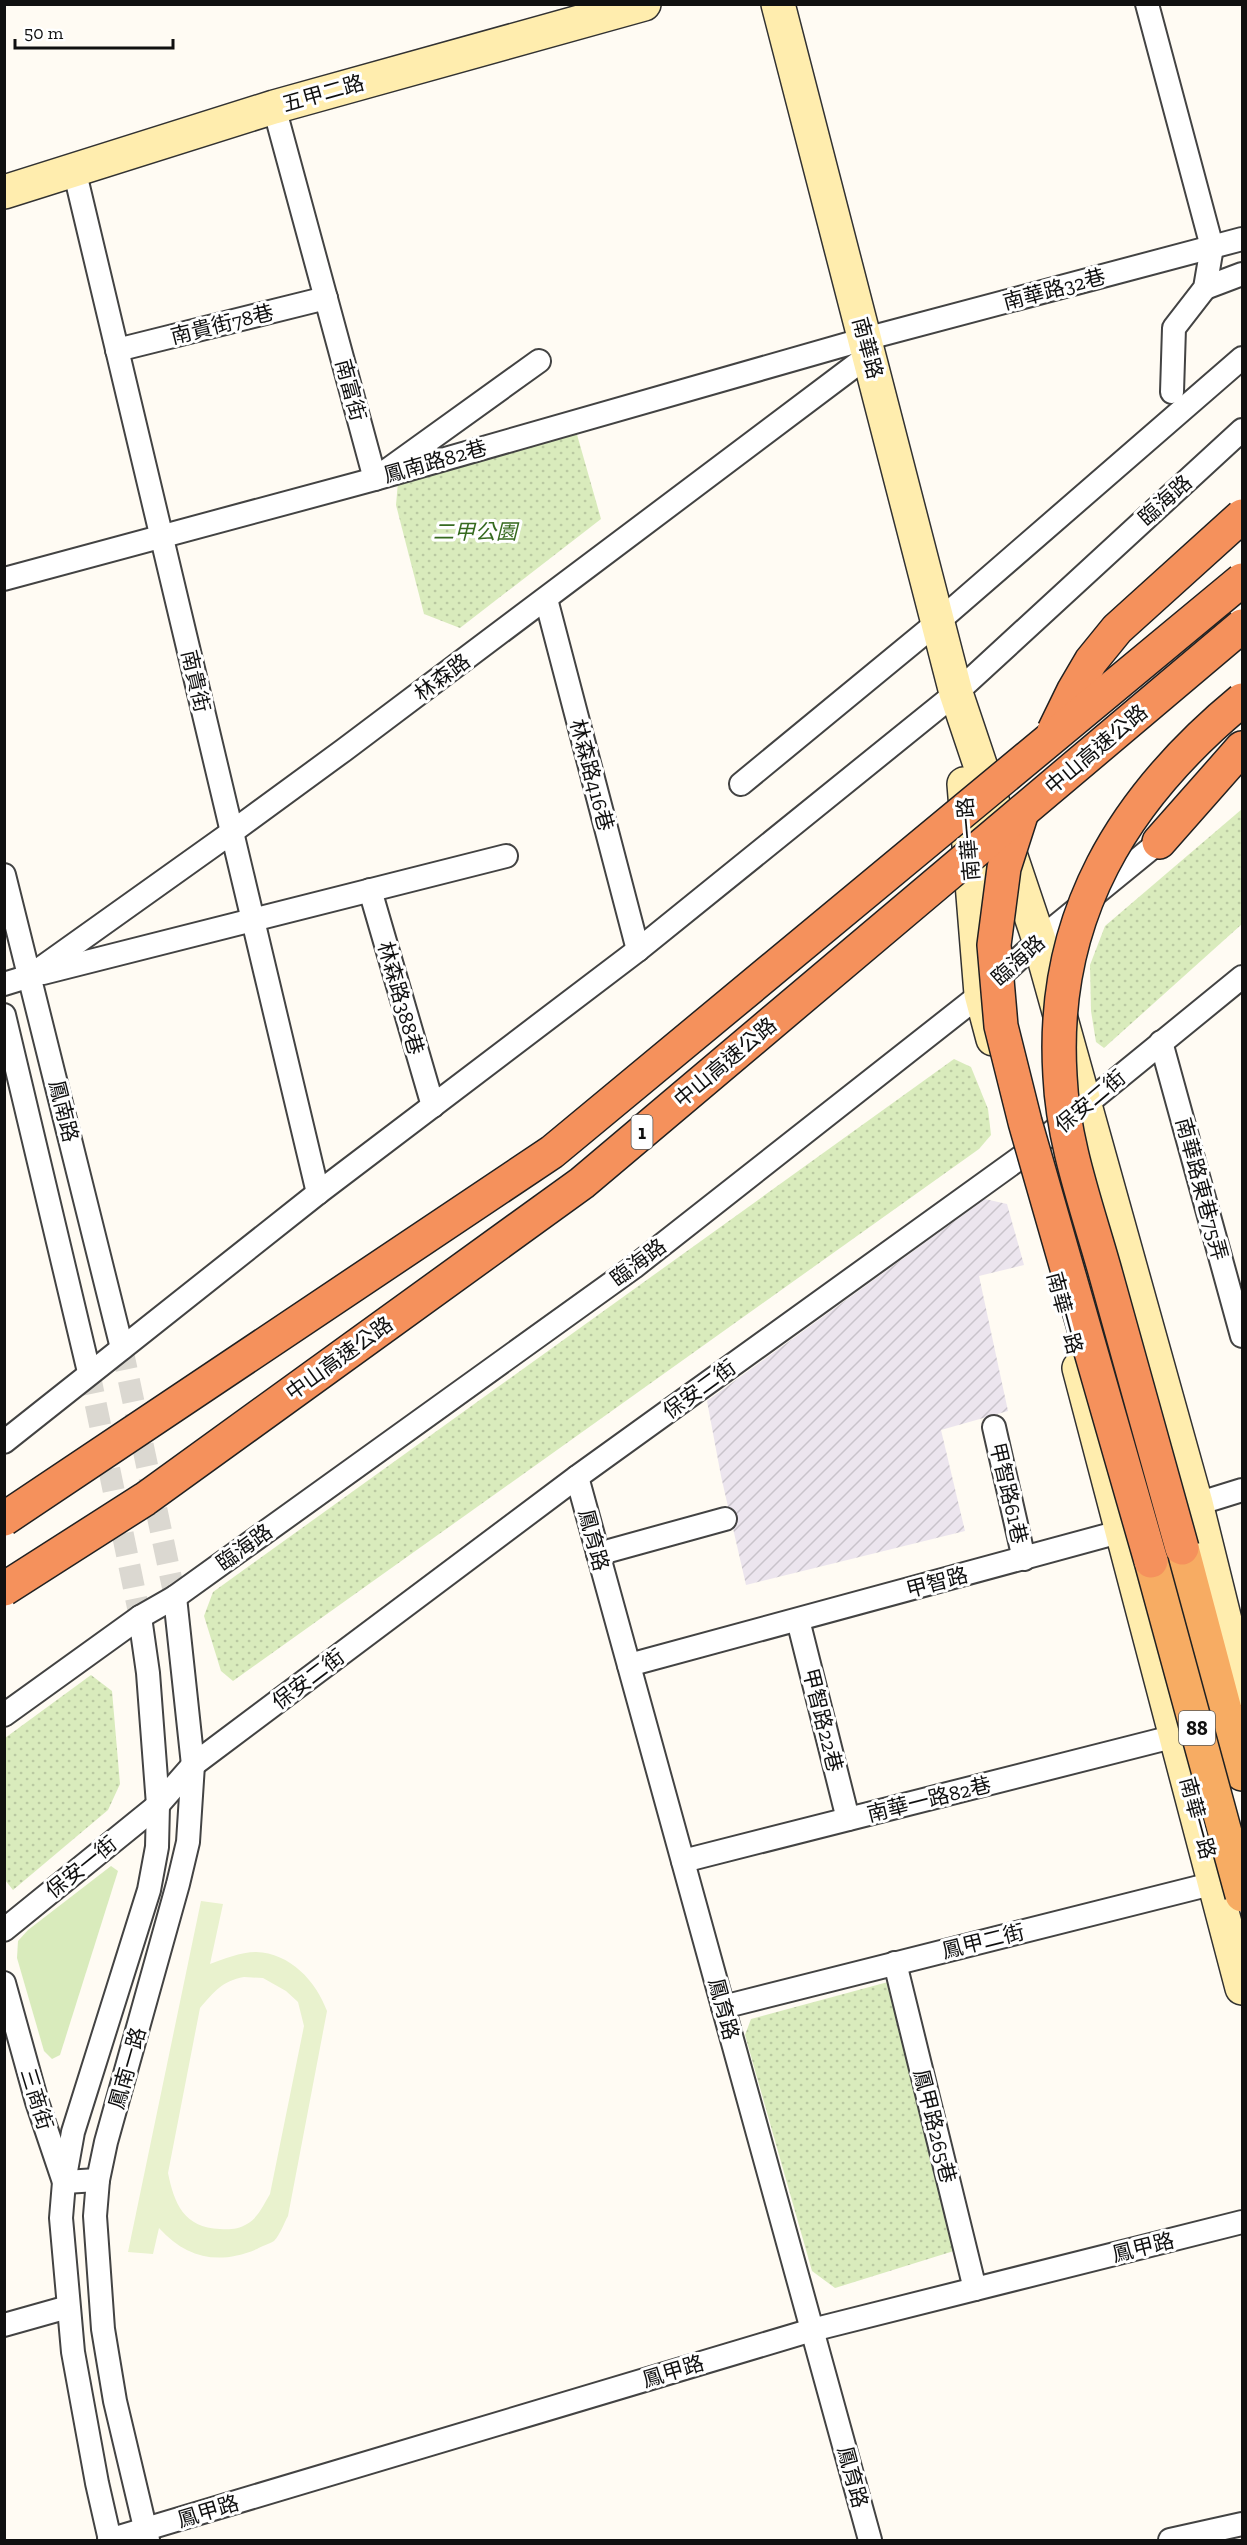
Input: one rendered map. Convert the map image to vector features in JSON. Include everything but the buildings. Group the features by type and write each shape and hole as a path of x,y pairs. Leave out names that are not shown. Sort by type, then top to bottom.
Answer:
{"highway":[{"name":"88","path":"1234,1884 1151,1561 1025,1122 1001,1026 994,945 999,897 1012,840 1039,762 1074,690 1091,662 1117,629 1242,516"},
{"name":"中山高速公路","path":"4,1519 552,1152 1242,580"},
{"name":"中山高速公路","path":"4,1589 145,1498 582,1183 1242,626"},
{"name":"88","path":"1242,699 1209,727 1159,779 1127,822 1091,885 1076,931 1061,1005 1060,1077 1073,1155 1242,1774"},
{"path":"1159,842 1242,748"}],"main road":[{"name":"五甲二路","path":"4,192 274,107 644,4"},
{"name":"南華路","path":"778,4 956,693"},
{"name":"南華一路","path":"956,693 1039,940 1196,1503 1242,1689"},
{"name":"南華一路","path":"956,693 981,994 1176,1736 1234,1884 1242,1988"}],"street":[{"path":"1147,4 1212,247 1205,288 1174,328 1172,392"},
{"name":"南富街","path":"274,107 375,479"},
{"name":"南貴街","path":"74,169 318,1193"},
{"name":"南華路32巷","path":"867,347 1242,239"},
{"path":"1205,288 1242,274"},
{"name":"南貴街78巷","path":"117,350 326,298"},
{"name":"鳳南路82巷","path":"4,579 867,347"},
{"name":"林森路","path":"4,984 30,976 232,832 546,599 867,347"},
{"path":"741,784 939,621 1242,358"},
{"path":"375,479 539,361"},
{"name":"臨海路","path":"4,1442 89,1372 318,1193 638,950 956,693 1242,430"},
{"name":"林森路416巷","path":"546,599 638,950"},
{"name":"臨海路","path":"4,1715 140,1617 175,1597 634,1267 981,994 1039,940 1242,773"},
{"path":"30,976 506,856"},
{"name":"鳳南路","path":"4,875 122,1348"},
{"name":"林森路388巷","path":"370,890 433,1106"},
{"name":"保安二街","path":"158,1805 193,1765 577,1477 1024,1155 1242,977"},
{"name":"鳳南路","path":"4,1015 89,1372"},
{"name":"南華路東巷75弄","path":"1161,1042 1242,1336"},
{"name":"甲智路61巷","path":"994,1427 1024,1559"},
{"name":"鳳育路","path":"577,1477 870,2541"},
{"name":"甲智路","path":"629,1665 1123,1533 1196,1503 1242,1490"},
{"path":"598,1554 725,1519"},
{"name":"鳳南一路","path":"146,2535 115,2401 102,2329 95,2216 98,2180 106,2142 188,1842 193,1765 175,1597"},
{"name":"鳳南一路","path":"110,2540 89,2439 68,2307 61,2218 64,2182 73,2132 149,1890 158,1847 158,1805 148,1673 140,1617"},
{"name":"甲智路22巷","path":"798,1620 848,1819"},
{"name":"南華一路82巷","path":"683,1861 1176,1736"},
{"name":"保安一街","path":"4,1930 158,1805"},
{"name":"鳳甲二街","path":"723,2007 895,1963 1234,1884"},
{"name":"鳳甲路265巷","path":"895,1963 975,2289"},
{"name":"三商街","path":"4,1983 37,2102 64,2182"},
{"path":"64,2182 98,2180"},
{"name":"鳳甲路","path":"110,2540 146,2535 812,2330 1242,2222"},
{"path":"4,2325 68,2307"},
{"path":"1170,2541 1242,2524"}],"shaded area":[{"path":"985,1199 1007,1204 1024,1265 979,1276 1008,1411 941,1430 965,1531 746,1585 721,1476 707,1401"}],"green space":[{"name":"二甲公園","path":"576,431 601,519 460,628 424,614 396,505 398,482"},
{"path":"1242,809 1242,924 1104,1048 1096,1042 1091,1011 1090,965 1105,926"},
{"path":"954,1059 971,1067 988,1109 991,1135 979,1149 233,1681 221,1671 204,1616 213,1592"},
{"path":"91,1675 112,1691 120,1784 108,1810 13,1890 5,1880 5,1738"},
{"path":"111,1866 118,1871 60,2055 52,2059 44,2051 17,1958 18,1941 28,1930"},
{"path":"201,1901 223,1904 210,1964 250,1952 280,1957 291,1963 309,1979 327,2011 288,2216 274,2241 230,2257 217,2258 192,2252 181,2247 159,2228 153,2254 128,2252","holes":["244,1977 263,1978 286,1991 298,2002 304,2026 270,2194 258,2215 244,2226 230,2229 208,2228 189,2219 183,2212 174,2194 168,2173 200,2008 214,1992 230,1981"]},
{"path":"888,1982 957,2250 835,2288 812,2271 745,2035 751,2019"}],"tunnel":[{"path":"122,1348 175,1597"},
{"path":"89,1372 140,1617"}]}
